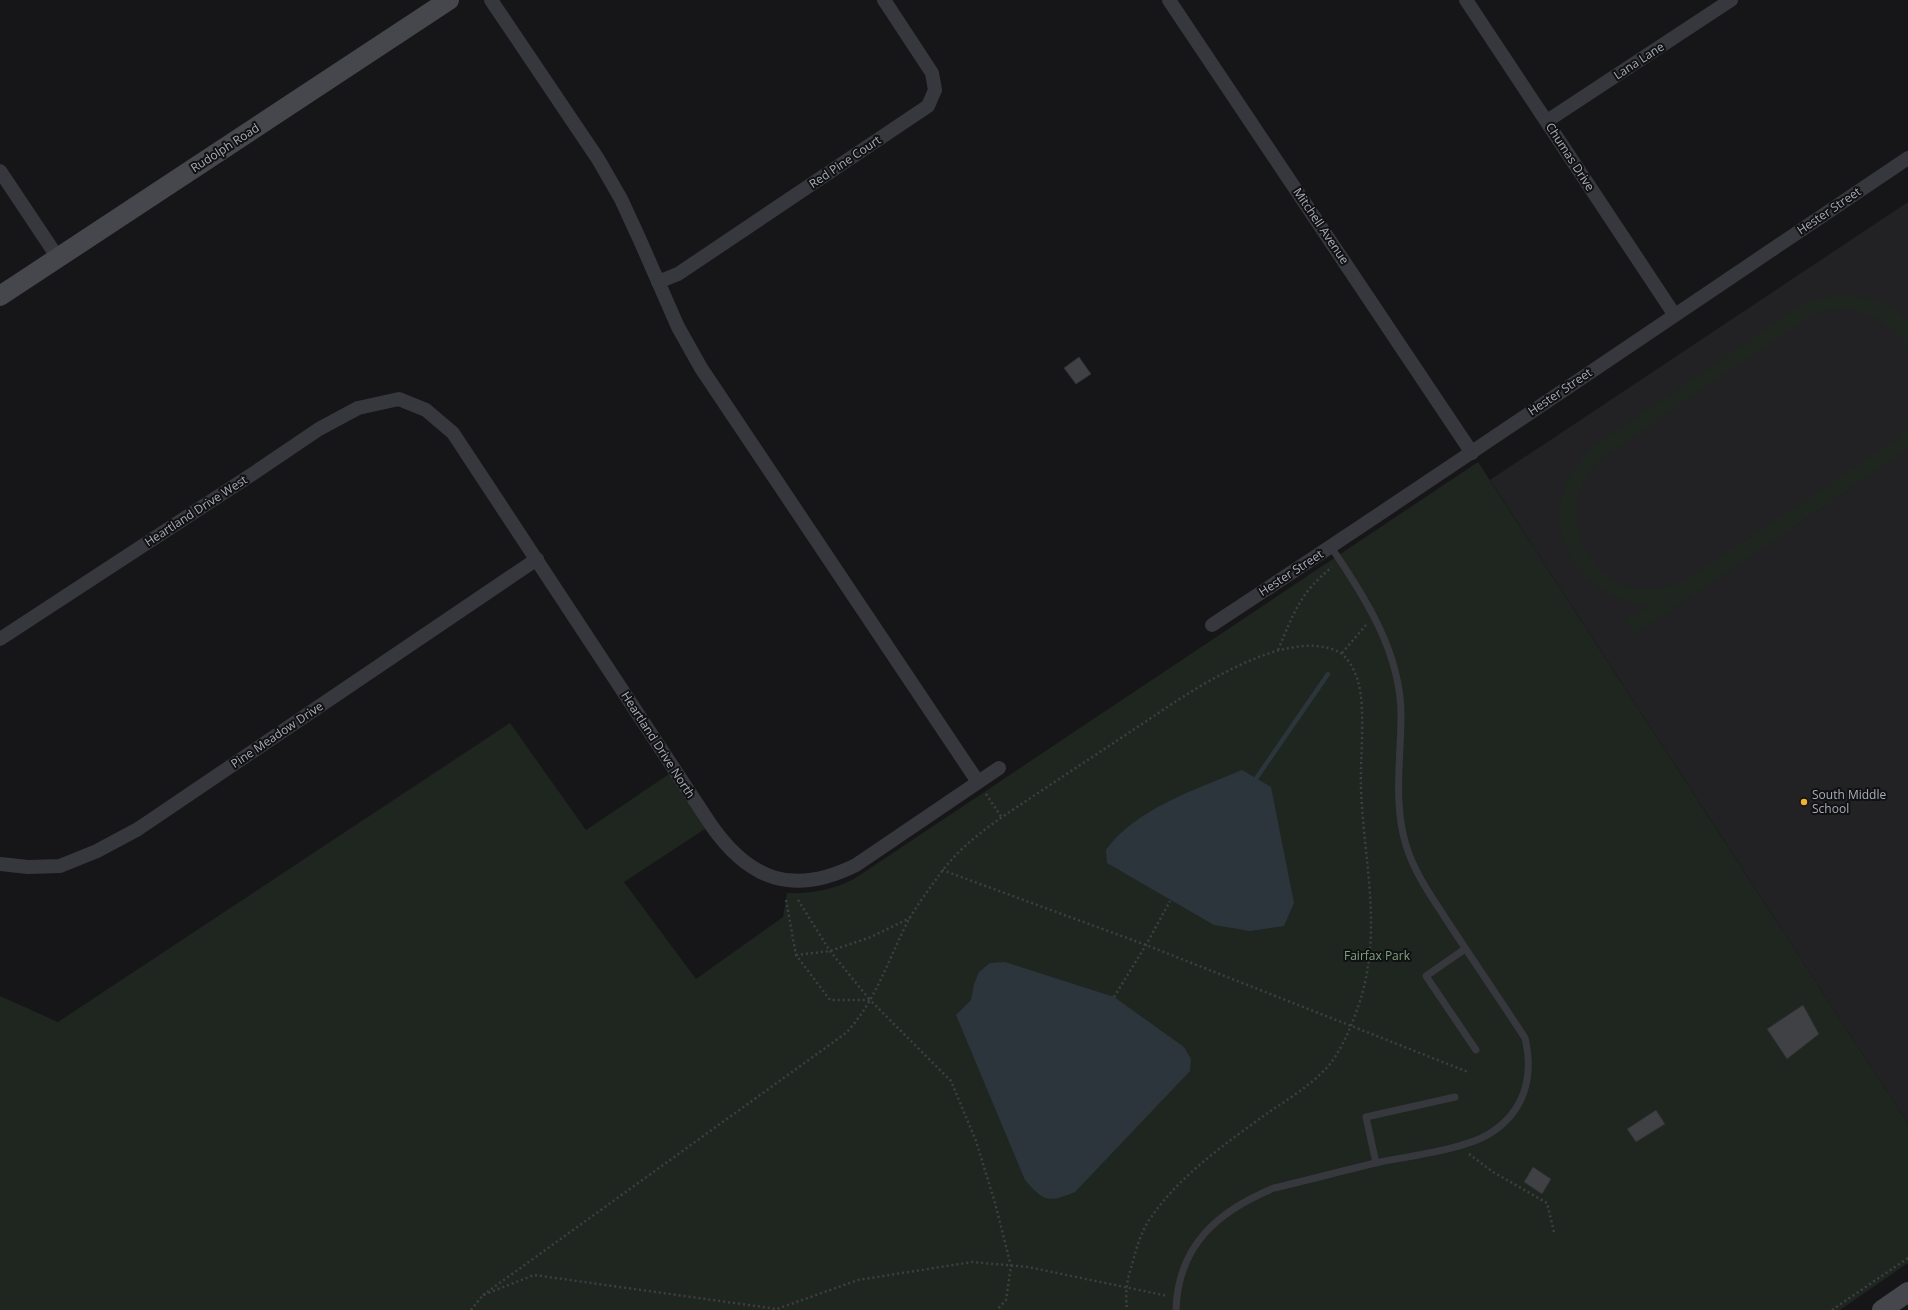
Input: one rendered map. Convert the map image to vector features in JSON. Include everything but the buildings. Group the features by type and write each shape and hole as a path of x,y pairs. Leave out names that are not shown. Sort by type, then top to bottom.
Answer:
{"street":[{"name":"Rudolph Road","path":"0,296 449,0"},
{"path":"490,0 598,159 627,212 678,328 701,368 978,782"},
{"name":"Red Pine Court","path":"658,282 678,274 928,106 935,90 932,73 884,0"},
{"name":"Mitchell Avenue","path":"1169,0 1472,452"},
{"name":"Chumas Drive","path":"1466,0 1674,314"},
{"name":"Lana Lane","path":"1547,121 1731,0"},
{"name":"Hester Street","path":"1212,625 1331,547 1674,314 1907,162"},
{"path":"0,171 58,258"},
{"name":"Heartland Drive North","path":"399,399 426,410 453,433 723,842 738,858 756,870 774,877 792,881 813,880 836,875 856,865 999,768"},
{"name":"Heartland Drive West","path":"0,639 319,429 358,408 399,399"},
{"name":"Pine Meadow Drive","path":"0,864 28,867 60,866 97,851 138,828 537,559"},
{"path":"1882,1310 1908,1292"}],"lane":[{"path":"1176,1310 1177,1297 1185,1267 1196,1245 1211,1225 1231,1209 1274,1188 1376,1163 1457,1146 1489,1134 1504,1122 1515,1108 1523,1094 1529,1075 1529,1056 1525,1038 1465,949 1419,876 1406,846 1400,814 1398,783 1401,714 1399,687 1393,664 1373,616 1331,547"},
{"path":"1465,949 1426,976 1476,1050"},
{"path":"1376,1163 1366,1117 1455,1097"}],"path":[{"path":"1277,650 1298,602 1316,580 1340,560"},
{"path":"1342,653 1373,616"},
{"path":"471,1310 483,1295 846,1032 860,1017 870,1000 910,917 942,870 965,846 1002,818 1190,692 1242,664 1277,650 1309,646 1326,648 1342,653 1354,671 1358,682 1361,699 1361,789 1371,909 1368,972 1362,996 1341,1048 1316,1079 1204,1162 1168,1195 1150,1218 1138,1242 1125,1287 1127,1310"},
{"path":"978,782 1002,818"},
{"path":"942,870 1146,944 1468,1072"},
{"path":"786,900 796,955 830,1000 870,1000"},
{"path":"798,900 830,951 870,1000 951,1081 976,1141 996,1203 1011,1266 1006,1300 997,1310"},
{"path":"1114,997 1146,944 1170,900"},
{"path":"796,955 830,951 871,937 910,917"},
{"path":"1457,1146 1493,1172 1547,1203 1554,1232"},
{"path":"1832,1310 1908,1258"},
{"path":"483,1295 534,1275 777,1309 858,1280 972,1262 1028,1267 1167,1296"}],"shaded area":[{"name":"South Middle School","path":"1908,202 1908,1124 1490,480"},
{"path":"1242,770 1271,787 1294,903 1284,926 1250,931 1214,925 1107,863 1106,850 1118,836 1133,823 1168,802"},
{"path":"1005,962 1114,997 1184,1047 1191,1059 1190,1071 1075,1192 1059,1198 1053,1199 1042,1196 1037,1193 1025,1180 956,1015 971,1000 974,984 979,972 990,963"}],"green space":[{"path":"1845,294 1863,297 1879,302 1894,310 1908,321 1908,348 1893,330 1875,317 1864,313 1842,309 1830,310 1807,318 1606,456 1593,469 1580,489 1578,495 1576,511 1577,528 1583,544 1591,559 1602,572 1616,582 1631,588 1648,590 1660,589 1691,577 1895,440 1908,425 1908,447 1900,455 1634,635 1625,621 1649,605 1629,602 1611,595 1594,584 1580,570 1569,554 1562,536 1560,516 1562,496 1570,476 1592,447 1797,308 1816,299"},
{"name":"Fairfax Park","path":"1478,462 1908,1124 1908,1263 1840,1310 0,1310 0,996 58,1022 510,723 586,830 675,770 711,825 624,882 696,979 783,917 787,893 805,893 822,890 838,886 854,879"}],"waterway":[{"path":"1253,783 1328,674"}],"place":[{"name":"South Middle School","path":"1804,802"}]}
